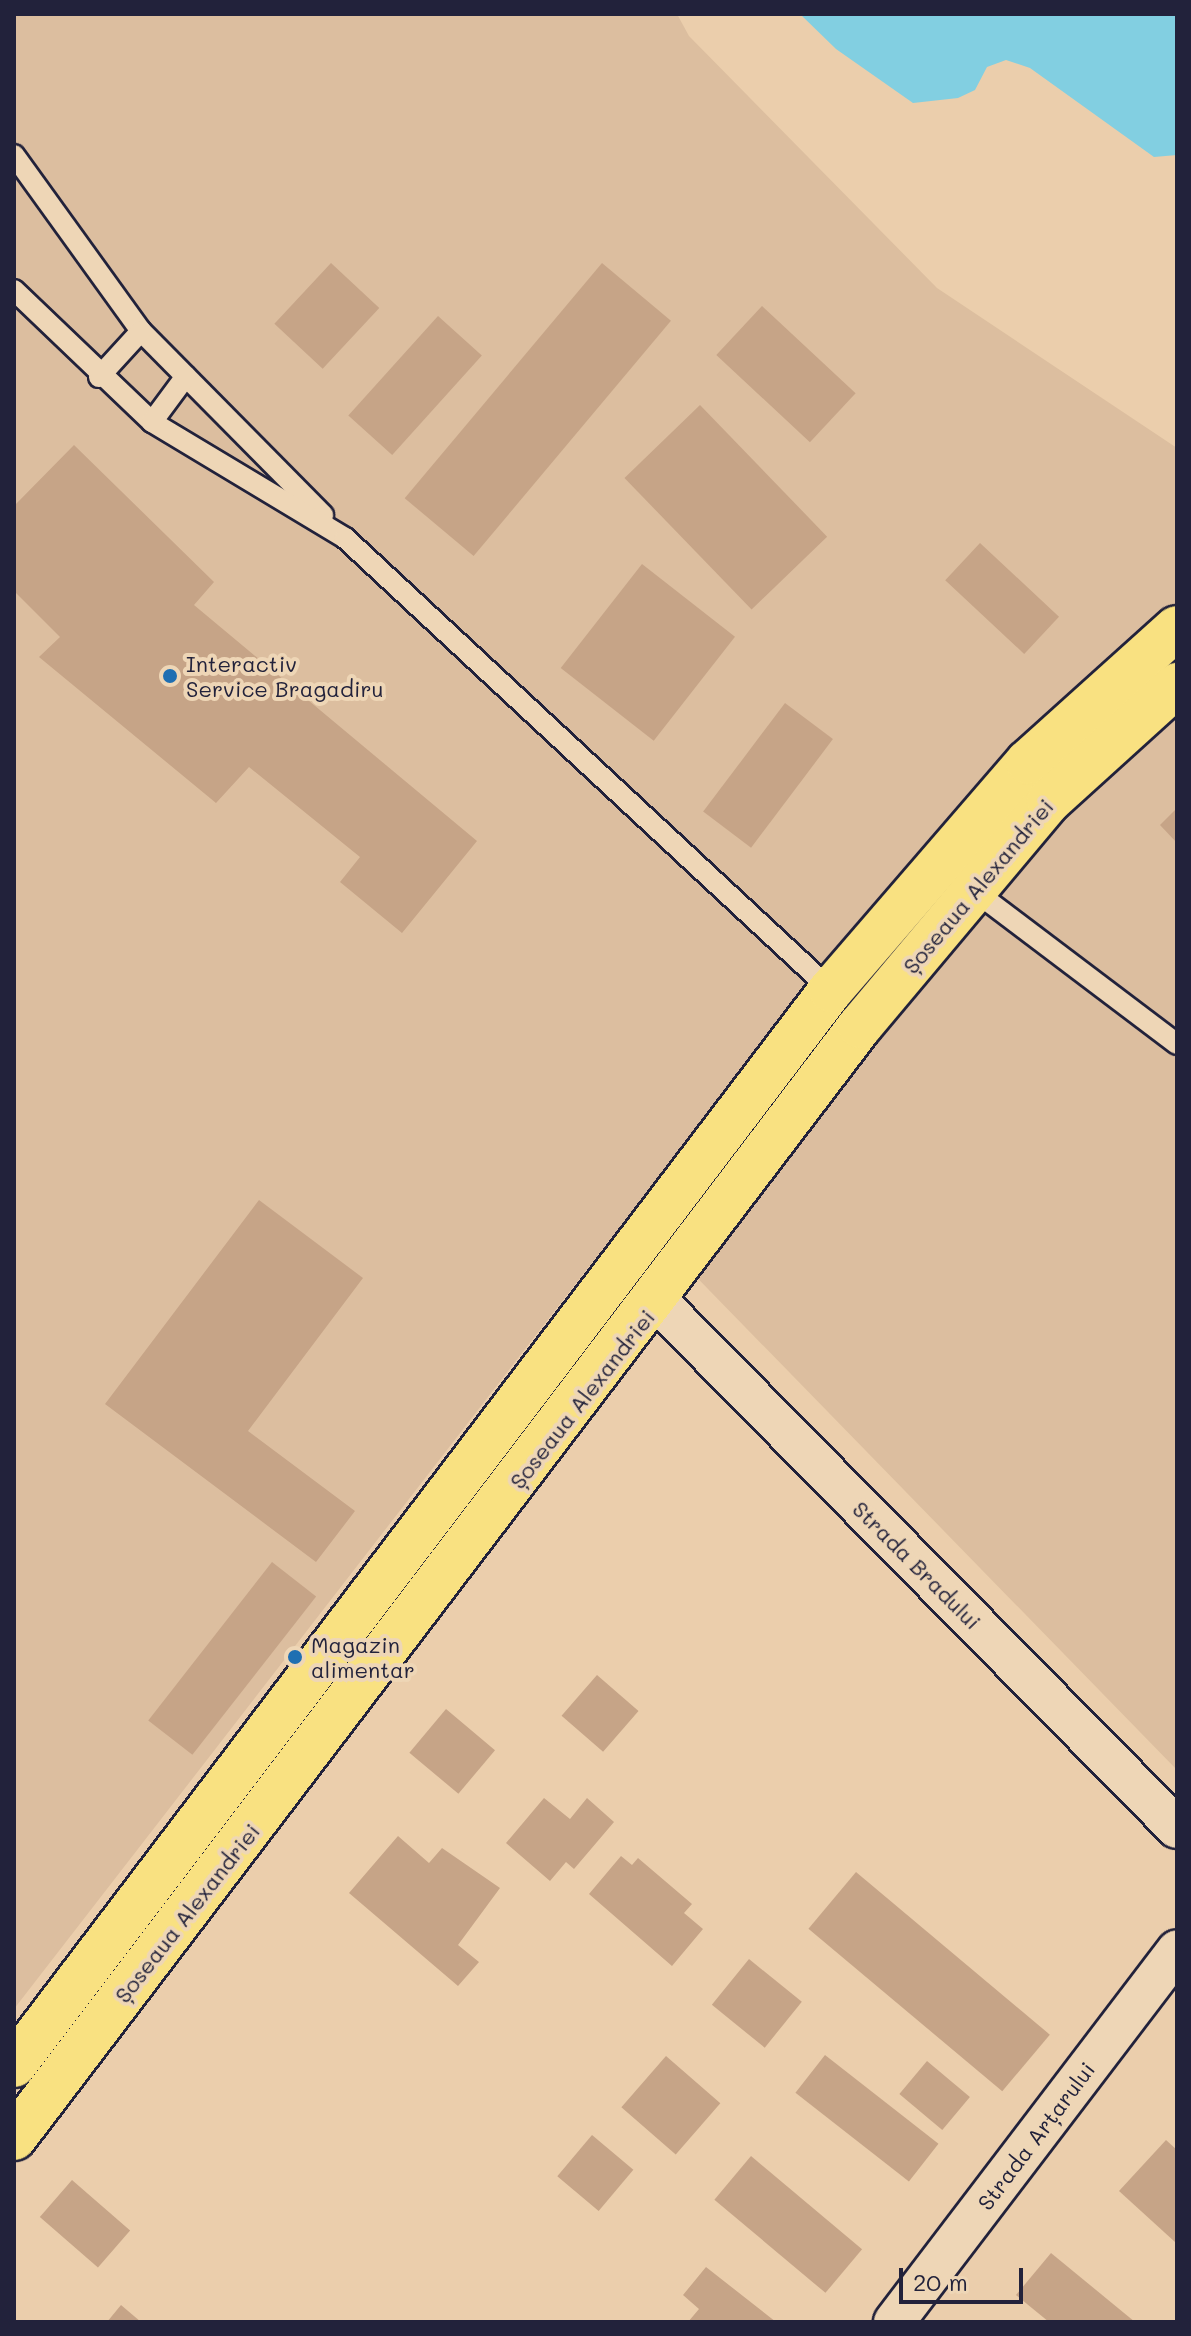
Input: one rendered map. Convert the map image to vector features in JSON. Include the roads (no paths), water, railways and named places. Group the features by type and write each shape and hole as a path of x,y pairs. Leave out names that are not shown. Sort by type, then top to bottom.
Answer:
{"highway":[{"name":"Șoseaua Alexandriei","path":"14,2065 831,990 1028,762 1177,628"},
{"name":"Șoseaua Alexandriei","path":"14,2138 972,889 1049,801 1177,685"}],"street":[{"name":"Strada Bradului","path":"657,1301 1177,1828"},
{"name":"Strada Arțarului","path":"894,2322 1177,1951"}],"lane":[{"path":"14,155 141,331 345,538 831,990"},
{"path":"14,290 99,377 152,422 345,538"},
{"path":"99,377 141,331"},
{"path":"152,422 186,376"},
{"path":"972,889 1177,1044"}],"water":[{"path":"800,14 1177,14 1177,155 1154,157 1030,68 1006,60 987,67 975,90 958,98 913,103 836,49"}],"place":[{"name":"Interactiv Service Bragadiru","path":"170,676"},
{"name":"Magazin alimentar","path":"295,1657"}]}
